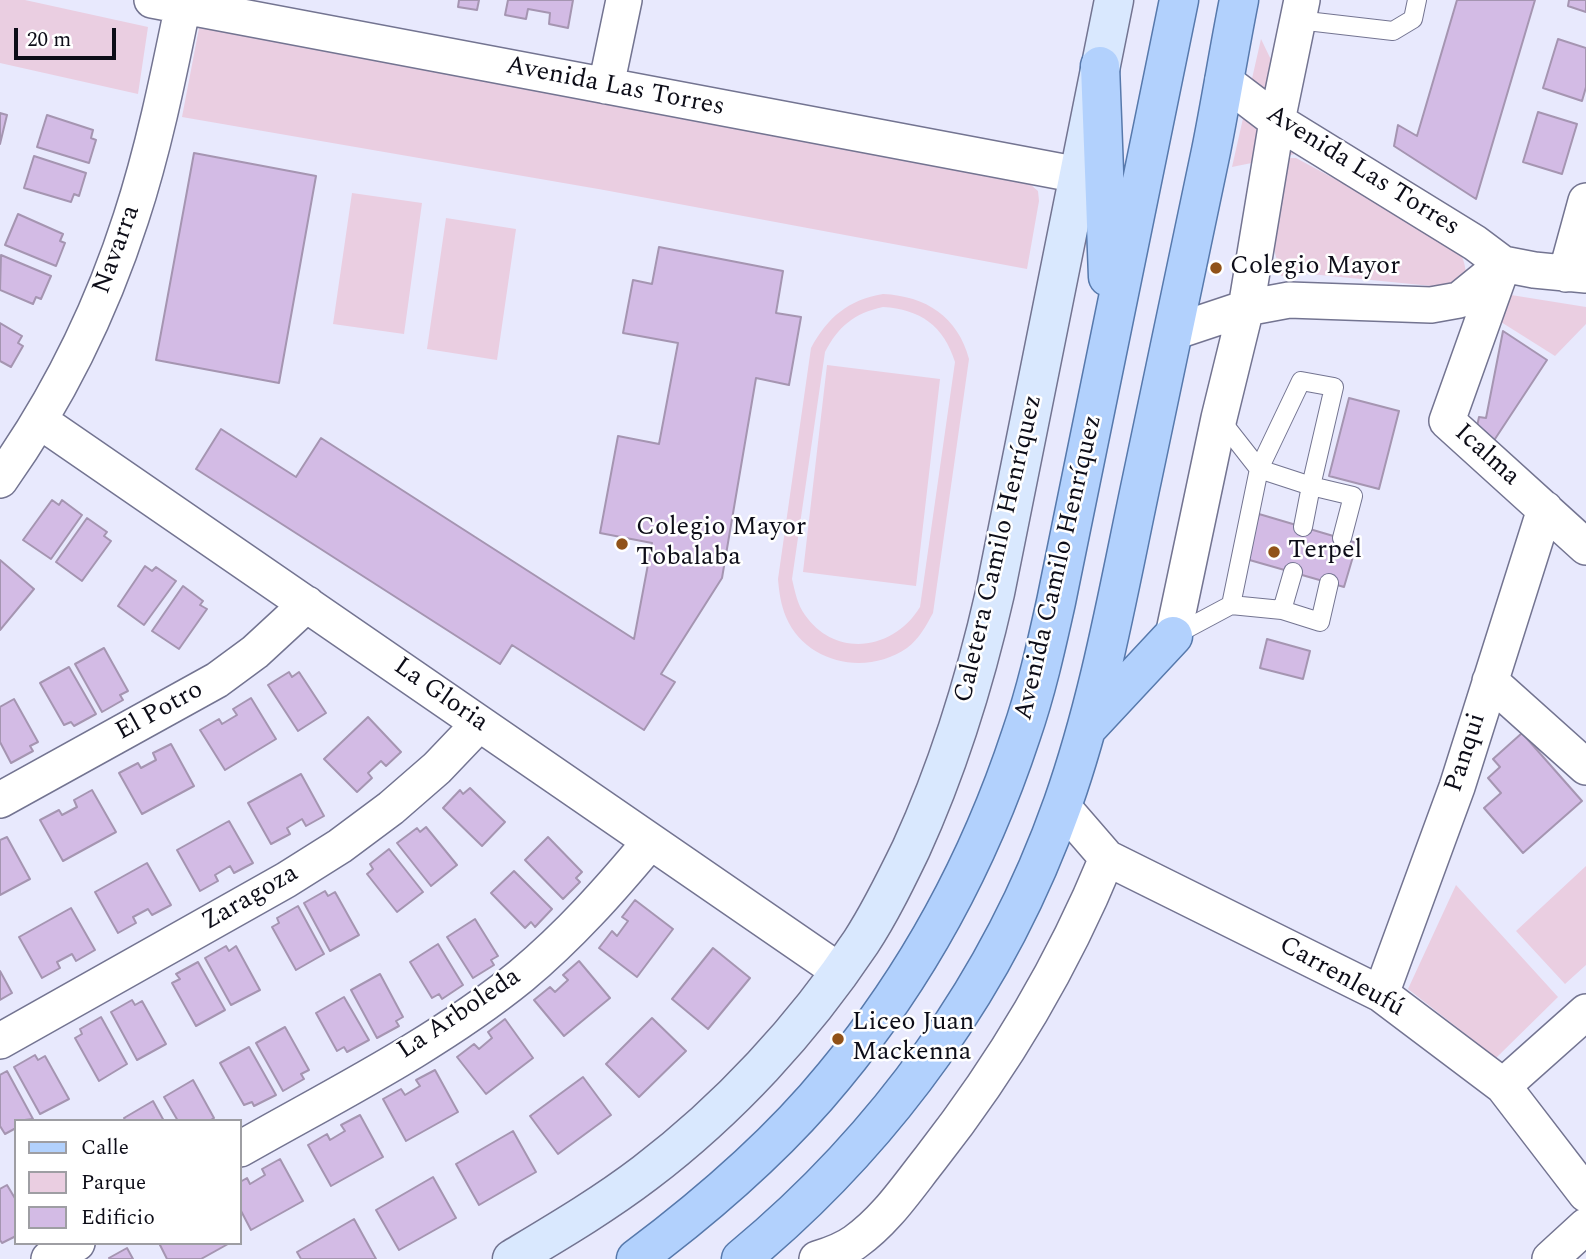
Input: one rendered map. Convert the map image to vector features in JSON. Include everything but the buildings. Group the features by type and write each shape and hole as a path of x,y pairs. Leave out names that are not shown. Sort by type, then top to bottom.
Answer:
{"main road":[{"name":"Avenida Camilo Henríquez","path":"636,1259 689,1219 741,1174 790,1126 834,1077 911,971 943,915 999,798 1022,734 1041,668 1179,0"},
{"path":"741,1259 780,1226 844,1163 878,1125 944,1037 1000,946 1039,864 1062,806 1085,730 1113,619 1174,332 1239,0"},
{"path":"1100,66 1110,339"},
{"path":"1085,730 1173,636"}],"street":[{"path":"606,86 624,0"},
{"name":"Caletera Camilo Henríquez","path":"512,1259 589,1213 646,1172 750,1079 862,941 898,877 929,810 956,739 978,667 1114,0"},
{"name":"Avenida Las Torres","path":"173,2 1079,175"},
{"name":"Navarra","path":"0,480 40,421 94,315 131,217 153,140 173,2"},
{"path":"1173,636 1219,418 1246,308 1300,10"},
{"name":"Avenida Las Torres","path":"1223,80 1278,121 1475,243 1503,264 1576,275"},
{"path":"1576,275 1586,201"},
{"path":"1174,332 1246,308 1289,300 1432,306 1459,299 1503,264"},
{"name":"Icalma","path":"1503,264 1447,421 1586,547"},
{"name":"La Gloria","path":"40,421 839,971"},
{"name":"Panqui","path":"1381,995 1457,788 1545,509"},
{"name":"El Potro","path":"0,800 217,680 255,652 307,604"},
{"path":"1490,681 1586,767"},
{"name":"Zaragoza","path":"0,1041 274,887 340,846 391,808 437,768 479,724"},
{"name":"Carrenleufú","path":"1062,806 1107,858 1381,995 1503,1086 1586,1194"},
{"name":"La Arboleda","path":"242,1148 442,1032 482,1005 568,934 611,890 650,842"},
{"path":"817,1259 853,1243 872,1229 945,1140 1044,993 1076,930 1107,858"},
{"path":"1503,1086 1586,1013"},
{"path":"1550,1259 1586,1226"},
{"path":"49,1259 73,1245"}],"lane":[{"path":"1300,10 1393,31 1413,19 1417,0"},
{"path":"1231,606 1259,468 1301,381 1334,387 1303,527"},
{"path":"1219,418 1259,468 1311,486 1353,496 1342,538"},
{"path":"1282,610 1293,572"},
{"path":"1173,636 1231,606 1282,610 1320,622 1329,583"}],"green space":[{"path":"0,0 25,0 148,27 138,94 0,63"},
{"path":"200,23 1031,185 1038,191 1039,201 1027,269 604,190 182,117"},
{"path":"1261,39 1314,149 1279,158 1296,158 1441,236 1455,247 1465,266 1466,273 1455,283 1432,286 1310,274 1281,276 1268,226 1276,158 1232,167"},
{"path":"352,193 422,203 404,334 333,324"},
{"path":"446,218 516,229 497,360 427,349"},
{"path":"883,294 899,296 926,304 957,331 969,359 933,613 919,636 907,648 874,662 856,663 823,655 808,646 795,633 784,612 778,579 811,348 824,327 840,312","holes":["883,307 896,308 919,316 937,329 955,362 920,607 895,633 864,644 848,643 832,638 818,629 805,615 798,602 792,579 825,352 835,335 855,317"]},
{"path":"1511,295 1586,307 1586,324 1555,356 1501,322"},
{"path":"827,365 940,379 916,586 803,572"},
{"path":"1586,866 1586,965 1565,984 1516,931"},
{"path":"1456,885 1558,997 1496,1058 1408,989"}],"place":[{"name":"Colegio Mayor","path":"1216,268"},
{"name":"Colegio Mayor Tobalaba","path":"622,544"},
{"name":"Terpel","path":"1274,552"},
{"name":"Liceo Juan Mackenna","path":"838,1039"}]}
